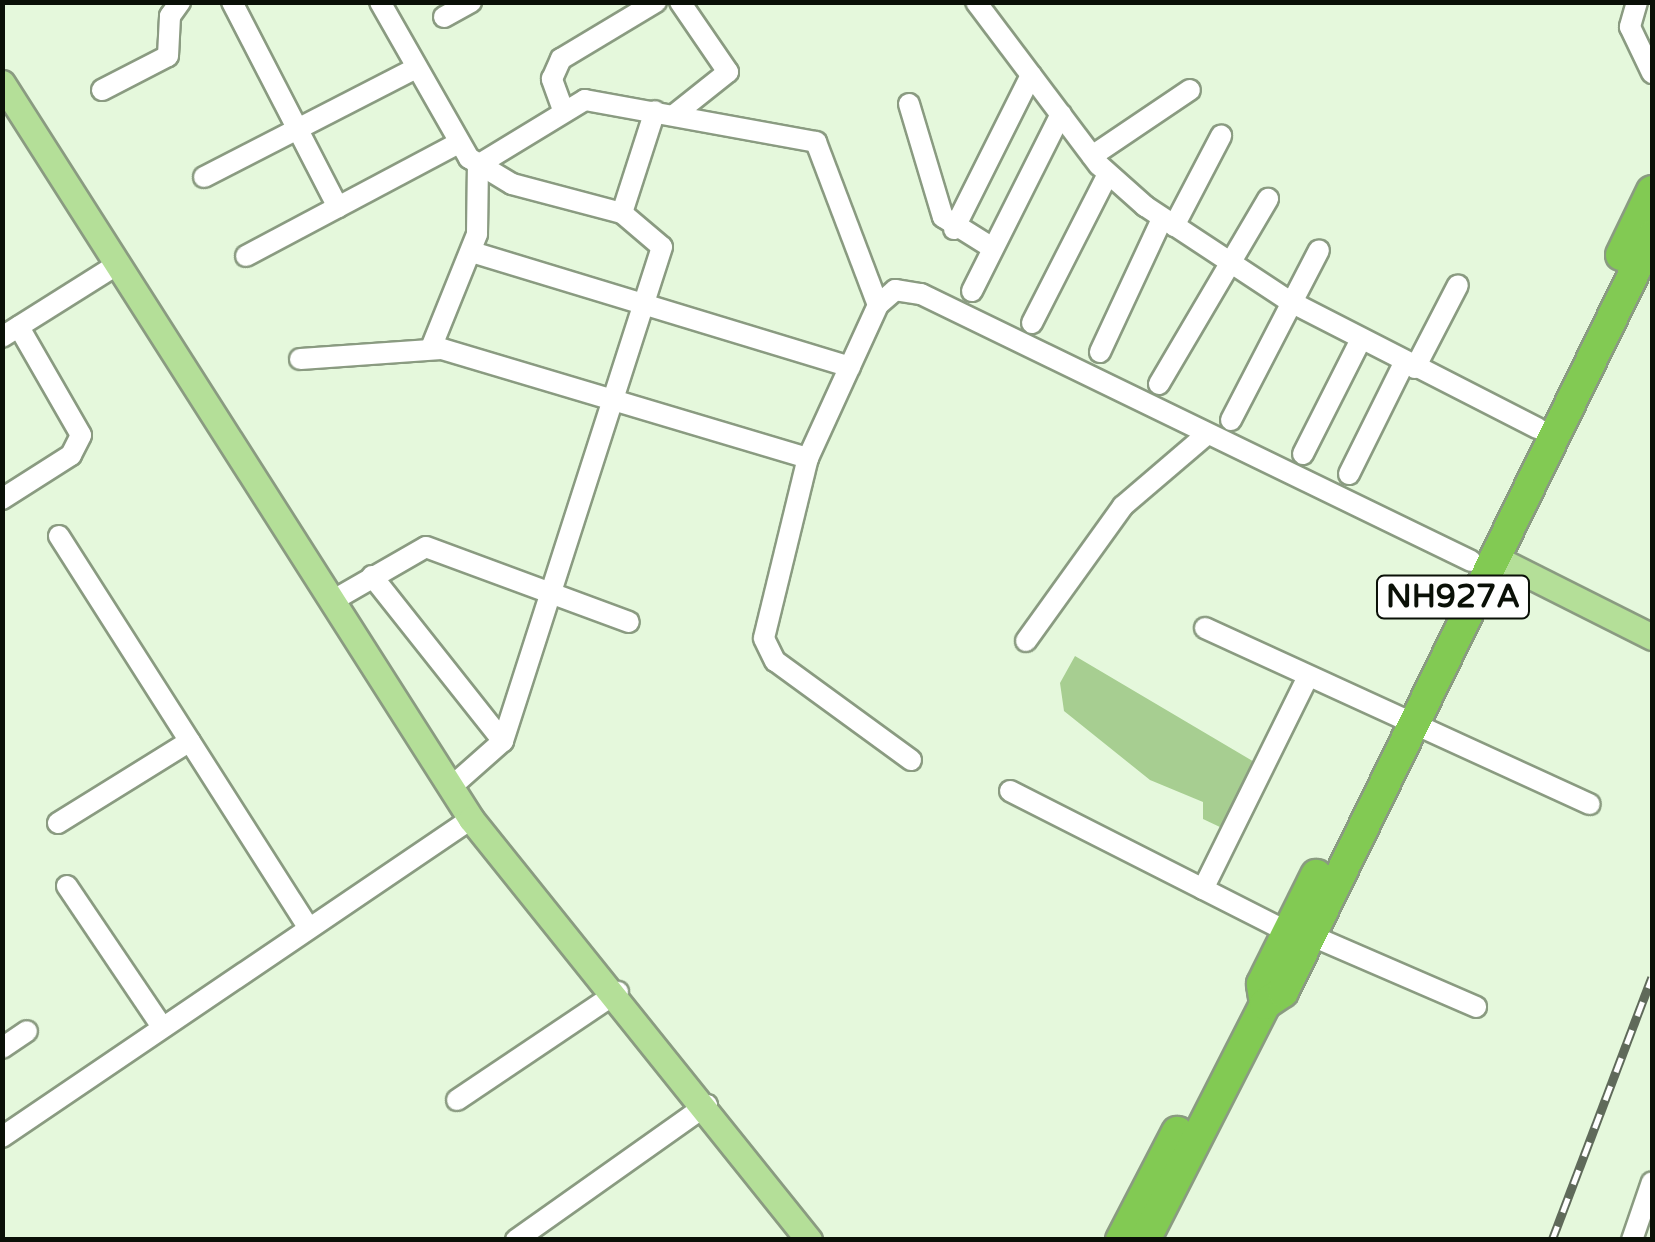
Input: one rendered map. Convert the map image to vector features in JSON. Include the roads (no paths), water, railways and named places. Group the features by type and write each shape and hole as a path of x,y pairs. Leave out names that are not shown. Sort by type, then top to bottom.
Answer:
{"highway":[{"name":"NH927A","path":"1482,559 1536,428 1652,191"},
{"name":"NH927A","path":"1145,1240 1254,1026 1262,984 1299,933 1482,559 1652,236"},
{"path":"1121,1240 1222,1044 1254,1026 1255,1062 1168,1240"}],"main road":[{"path":"2,83 118,264 342,595 471,819 618,992 809,1240"},
{"path":"1482,559 1652,637"}],"street":[{"path":"102,90 168,56 170,16 180,2"},
{"path":"232,2 338,208"},
{"path":"380,2 457,144 478,165 512,184 622,214 662,247 557,594 502,741 451,786"},
{"path":"444,17 471,2"},
{"path":"562,107 552,80 561,60 656,2"},
{"path":"622,214 665,113 728,72 680,2"},
{"path":"976,2 1092,156 1168,223 1288,301 1536,428"},
{"path":"1636,2 1630,27 1652,73"},
{"path":"204,177 414,70"},
{"path":"954,228 1031,75"},
{"path":"1092,156 1190,90"},
{"path":"478,165 562,107 585,100 816,142 878,305"},
{"path":"909,104 954,228 991,248"},
{"path":"972,292 1061,114"},
{"path":"1100,352 1168,223 1220,136"},
{"path":"246,256 457,144"},
{"path":"431,348 472,252 478,165"},
{"path":"1032,323 1108,174"},
{"path":"1159,384 1224,260 1268,199"},
{"path":"1231,420 1288,301 1319,250"},
{"path":"472,252 647,300 850,367"},
{"path":"2,499 71,455 81,435 11,332 118,264"},
{"path":"1349,474 1458,285"},
{"path":"911,760 768,650 768,608 808,458 878,305 895,290 921,294 1206,435 1482,559"},
{"path":"1303,454 1360,341"},
{"path":"300,359 431,348 808,458"},
{"path":"1026,641 1124,506 1206,435"},
{"path":"60,536 308,928"},
{"path":"342,595 426,547 629,622"},
{"path":"372,576 502,741"},
{"path":"1205,628 1402,722 1590,804"},
{"path":"1203,889 1308,677"},
{"path":"58,823 190,742"},
{"path":"1010,791 1203,889 1476,1008"},
{"path":"2,1138 160,1024 471,819"},
{"path":"67,886 160,1024"},
{"path":"457,1100 618,992"},
{"path":"2,1048 26,1030"},
{"path":"516,1240 706,1105"},
{"path":"1632,1240 1652,1182"}],"railway":[{"path":"1552,1240 1652,977"}]}
